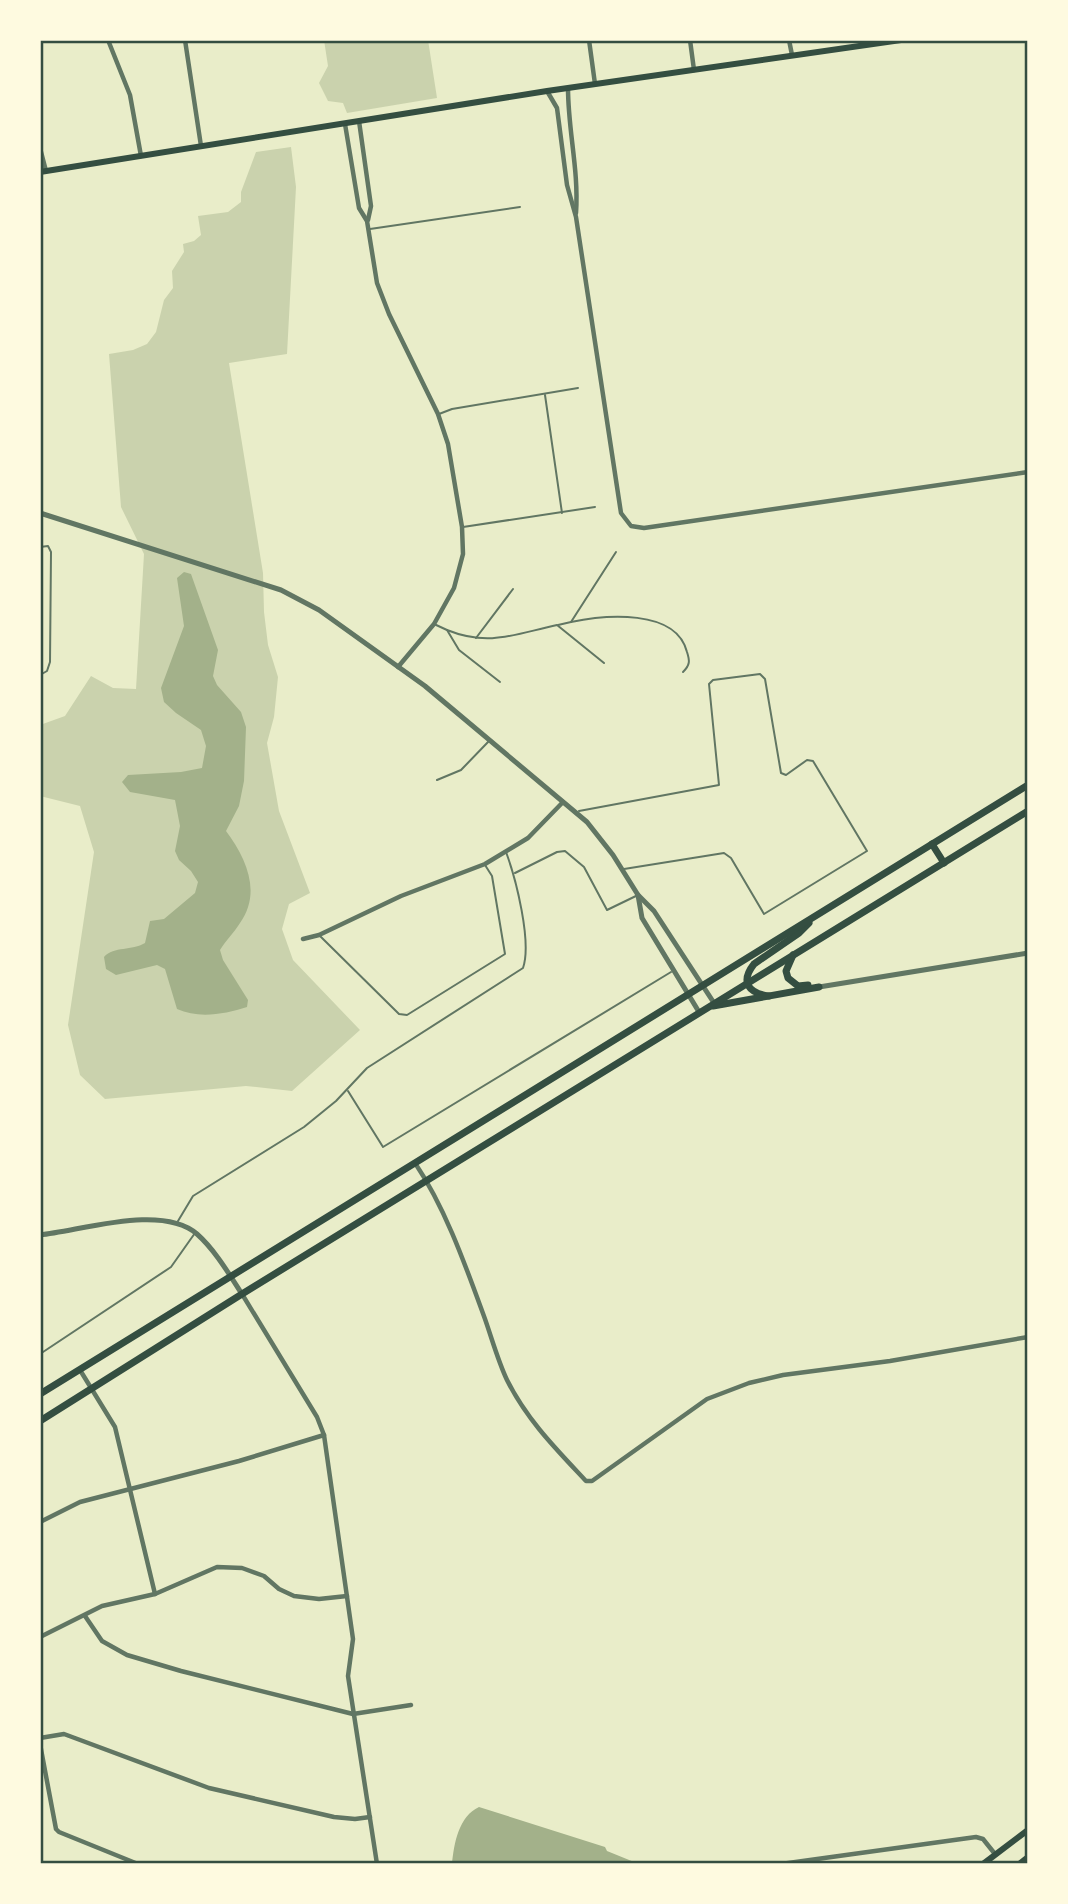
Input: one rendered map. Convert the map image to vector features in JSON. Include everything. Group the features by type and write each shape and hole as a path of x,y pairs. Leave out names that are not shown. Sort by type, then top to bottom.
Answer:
{"main road":[{"path":"43,172 547,91 898,40"},
{"path":"40,1394 1028,785"},
{"path":"40,1421 1028,811"},
{"path":"932,844 944,863"},
{"path":"768,996 755,994 747,983 749,971 754,964 799,933 820,913"},
{"path":"794,954 786,971 788,978 798,986 819,987"},
{"path":"710,1005 819,987"},
{"path":"983,1864 1028,1830"},
{"path":"1018,1864 1028,1857"}],"street":[{"path":"108,40 130,95 141,156"},
{"path":"185,40 201,146"},
{"path":"589,40 595,84"},
{"path":"690,40 694,70"},
{"path":"789,40 792,55"},
{"path":"568,88 578,184 576,217"},
{"path":"547,91 556,108 567,185 576,217 621,513 631,526 644,528 1028,472"},
{"path":"359,121 371,206 367,220"},
{"path":"345,123 359,208 367,220 377,282 388,314 439,414 453,465 462,527 463,554 454,588 434,624 398,667"},
{"path":"40,148 43,172"},
{"path":"40,513 281,590 319,610 398,667 587,822 623,869 638,895 654,911 702,985 710,1005"},
{"path":"303,939 318,935 401,896 485,864 528,838 563,802"},
{"path":"638,895 642,918 699,1012"},
{"path":"819,987 1028,953"},
{"path":"415,1163 426,1181 470,1278 506,1377 516,1397 546,1439 586,1481 592,1481 707,1399 749,1383 783,1375 890,1361 1028,1337"},
{"path":"40,1236 147,1218 177,1222 195,1233 243,1294 317,1417 324,1435 353,1639 348,1676 377,1864"},
{"path":"80,1370 115,1427 155,1594"},
{"path":"40,1522 79,1502 239,1461 324,1435"},
{"path":"40,1637 102,1606 155,1594 217,1567 242,1567 264,1576 279,1589 294,1596 319,1599 347,1596"},
{"path":"85,1616 102,1641 127,1655 181,1671 353,1714 411,1705"},
{"path":"40,1738 64,1734 209,1788 334,1817 370,1817"},
{"path":"40,1744 56,1829 138,1864"},
{"path":"781,1864 976,1837 983,1839 995,1854"}],"lane":[{"path":"369,229 520,207"},
{"path":"439,414 452,409 578,388"},
{"path":"545,394 562,513"},
{"path":"462,527 595,507"},
{"path":"40,547 48,546 51,565 50,662 47,671 40,675"},
{"path":"571,622 617,552"},
{"path":"475,639 513,589"},
{"path":"434,624 475,639 491,640 610,616 658,623 677,635 686,647 689,660 688,667 683,672"},
{"path":"557,625 604,663"},
{"path":"447,630 458,650 500,682"},
{"path":"575,812 719,785 709,684 713,680 760,674 765,678 781,773 786,775 807,760 813,761 867,851 764,914 731,858 724,853 623,869"},
{"path":"437,780 461,770 489,740"},
{"path":"177,1222 193,1196 304,1127 367,1068 523,968 526,953 514,874 506,851"},
{"path":"514,874 557,852 565,851 584,867 607,910 638,895"},
{"path":"318,935 398,1014 407,1015 505,954 492,876 485,864"},
{"path":"347,1089 383,1147 675,970"},
{"path":"40,1354 171,1267 195,1233"}],"shaded area":[{"path":"324,40 428,40 437,98 347,113 343,103 328,101 319,83 328,66"},
{"path":"291,147 296,187 287,354 229,363 263,573 268,645 278,677 274,717 267,743 279,811 310,893 289,904 282,929 293,960 360,1030 292,1091 246,1086 105,1099 80,1075 68,1025 94,852 80,806 40,796 40,725 65,716 91,676 113,688 136,689 144,554 121,507 109,354 133,350 147,344 156,332 164,300 173,288 172,271 184,252 183,244 194,241 201,235 198,216 228,212 241,202 241,192 256,152"},
{"path":"184,572 191,574 218,650 213,676 217,685 241,712 246,727 244,781 239,806 226,831 245,864 251,887 250,899 240,923 220,950 223,960 248,1000 247,1007 212,1014 194,1014 177,1009 165,969 157,965 116,975 106,969 104,957 113,951 145,943 150,921 164,919 195,893 198,882 179,860 175,851 180,826 175,800 130,792 122,782 128,775 202,768 206,746 201,730 164,702 161,688 184,626 177,578"},
{"path":"479,1807 605,1847 607,1851 639,1864 452,1864 462,1823"}]}
